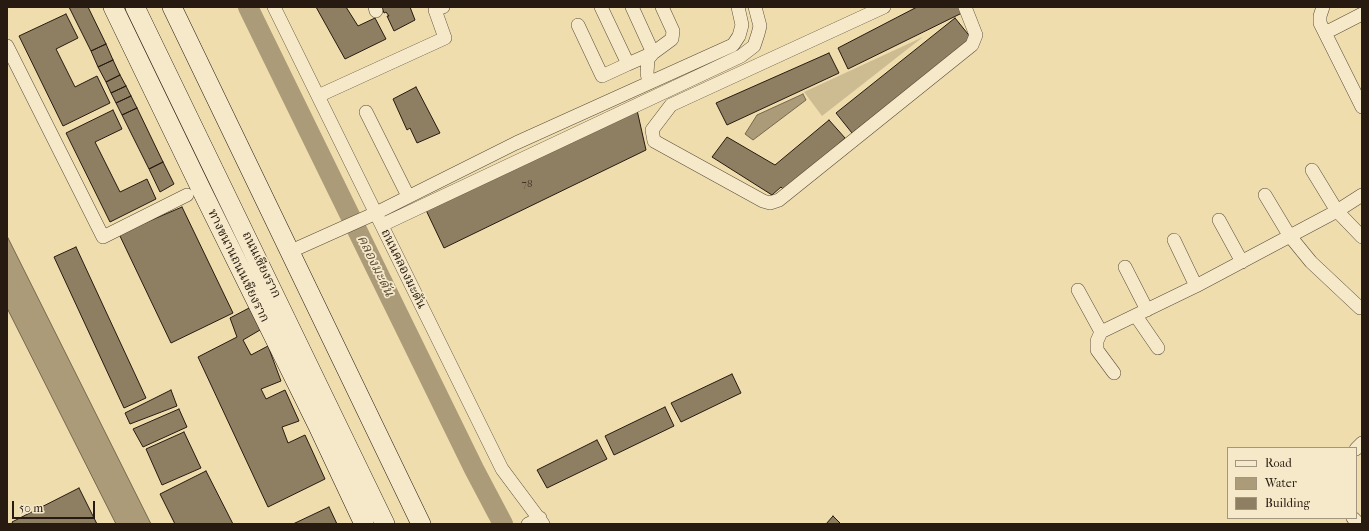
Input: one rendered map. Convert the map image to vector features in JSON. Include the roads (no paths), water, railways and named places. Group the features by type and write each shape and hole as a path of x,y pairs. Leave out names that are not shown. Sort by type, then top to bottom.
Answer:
{"main road":[{"name":"ทางขนานถนนเชียงราก","path":"114,7 201,189 318,426 364,524"},
{"name":"ถนนเชียงราก","path":"135,7 386,524"},
{"path":"172,7 421,524"},
{"path":"278,302 301,368 318,426"}],"street":[{"name":"ถนนคลองมะดัน","path":"274,7 318,96 372,214 382,225 502,469 521,495 536,522"},
{"path":"318,96 445,38 435,10 443,7"},
{"path":"601,7 628,64"},
{"path":"632,7 653,53"},
{"path":"578,24 602,76 653,53 672,39 673,31 662,7"},
{"path":"289,252 372,214 516,143 733,45 739,36 742,26 738,7"},
{"path":"382,225 741,56 754,46 760,26 755,7"},
{"path":"884,7 671,105 652,130 654,141 762,201 770,203 779,200 972,45 976,35 965,7"},
{"path":"1323,7 1320,16 1320,23 1362,107"},
{"path":"1325,33 1362,14"},
{"path":"742,26 760,26"},
{"path":"733,45 741,56"},
{"path":"7,46 103,237 187,195"},
{"path":"653,53 648,59 647,64 655,80 666,92 671,105"},
{"path":"366,112 408,196"},
{"path":"1312,170 1337,212 1362,237"},
{"path":"1265,195 1290,235 1311,262 1360,308"},
{"path":"1114,373 1097,350 1097,341 1101,332 1142,313 1242,262 1290,235 1337,212 1362,195"},
{"path":"1218,220 1242,262"},
{"path":"1174,240 1196,286"},
{"path":"1125,267 1142,313 1158,348"},
{"path":"1078,290 1101,332"}],"water":[{"path":"803,94 806,100 753,140 745,134 757,115"},
{"path":"7,236 151,524 116,524 7,308"}],"waterway":[{"name":"คลองมะดัน","path":"248,7 474,469 503,524"}]}
